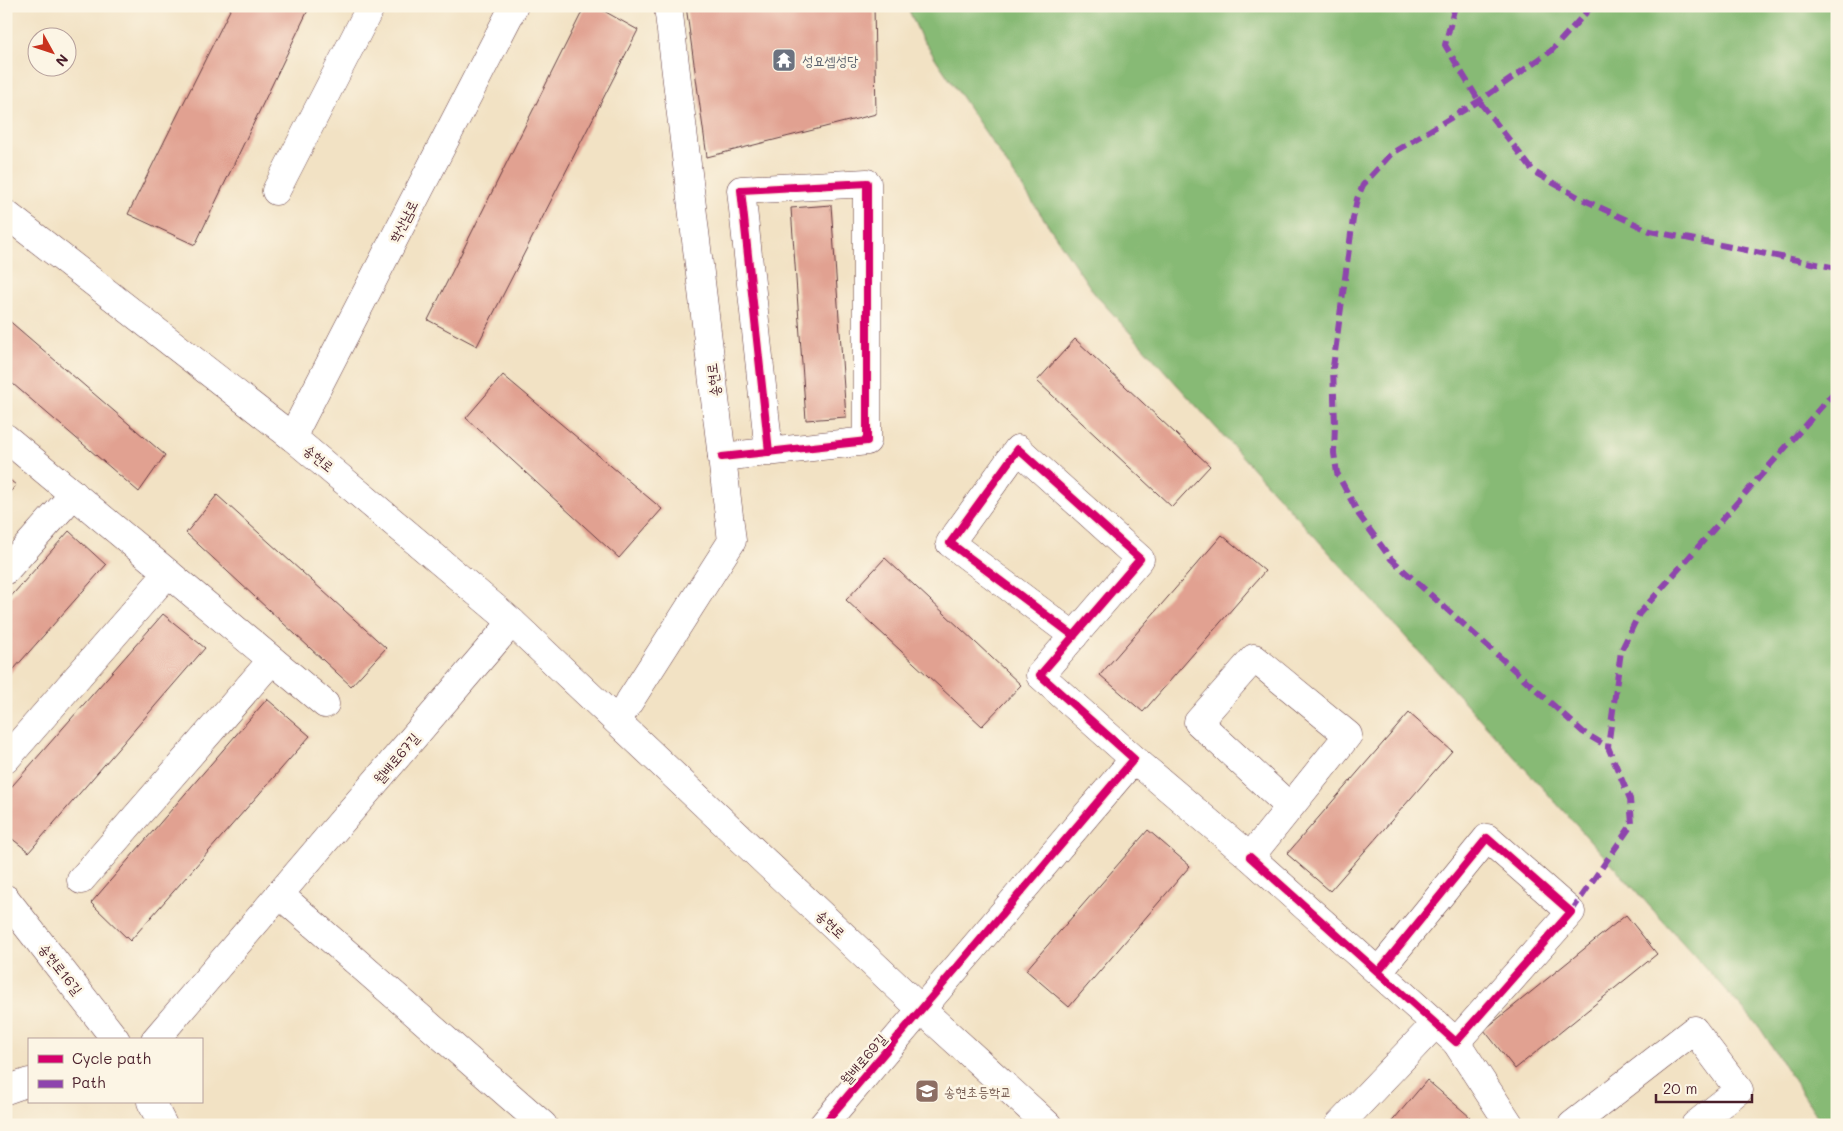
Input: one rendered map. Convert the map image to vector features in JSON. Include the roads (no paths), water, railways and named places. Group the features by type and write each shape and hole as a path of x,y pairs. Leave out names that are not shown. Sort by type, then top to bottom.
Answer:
{"street":[{"path":"276,191 371,6"},
{"name":"학산남로","path":"292,436 514,6"},
{"name":"송현로","path":"617,721 732,541 668,6"},
{"path":"722,457 769,452 866,441 867,183 741,190 769,452"},
{"name":"송현로","path":"6,214 292,436 512,622 922,1010 1048,1125"},
{"path":"6,438 325,704"},
{"path":"1074,636 950,543 1018,449 1140,560 1074,636 1040,675 1134,759 1250,856 1456,1042 1510,1125"},
{"path":"6,570 74,494"},
{"path":"6,759 168,573"},
{"name":"월배로67길","path":"157,1038 512,622"},
{"path":"1250,856 1290,807 1348,735 1254,658 1198,722 1290,807"},
{"path":"81,880 272,660"},
{"name":"월배로69길","path":"822,1125 1134,759"},
{"path":"1378,972 1487,838 1571,912 1456,1042"},
{"path":"279,894 543,1125"},
{"name":"송현로16길","path":"6,899 114,1038"},
{"path":"1339,1125 1436,1023"},
{"path":"1572,1125 1694,1030 1739,1090 1695,1125"},
{"path":"6,1090 28,1082"},
{"path":"153,1104 163,1125"}],"place":[{"name":"성요셉성당","path":"784,60"},
{"name":"송현초등학교","path":"927,1091"}]}
